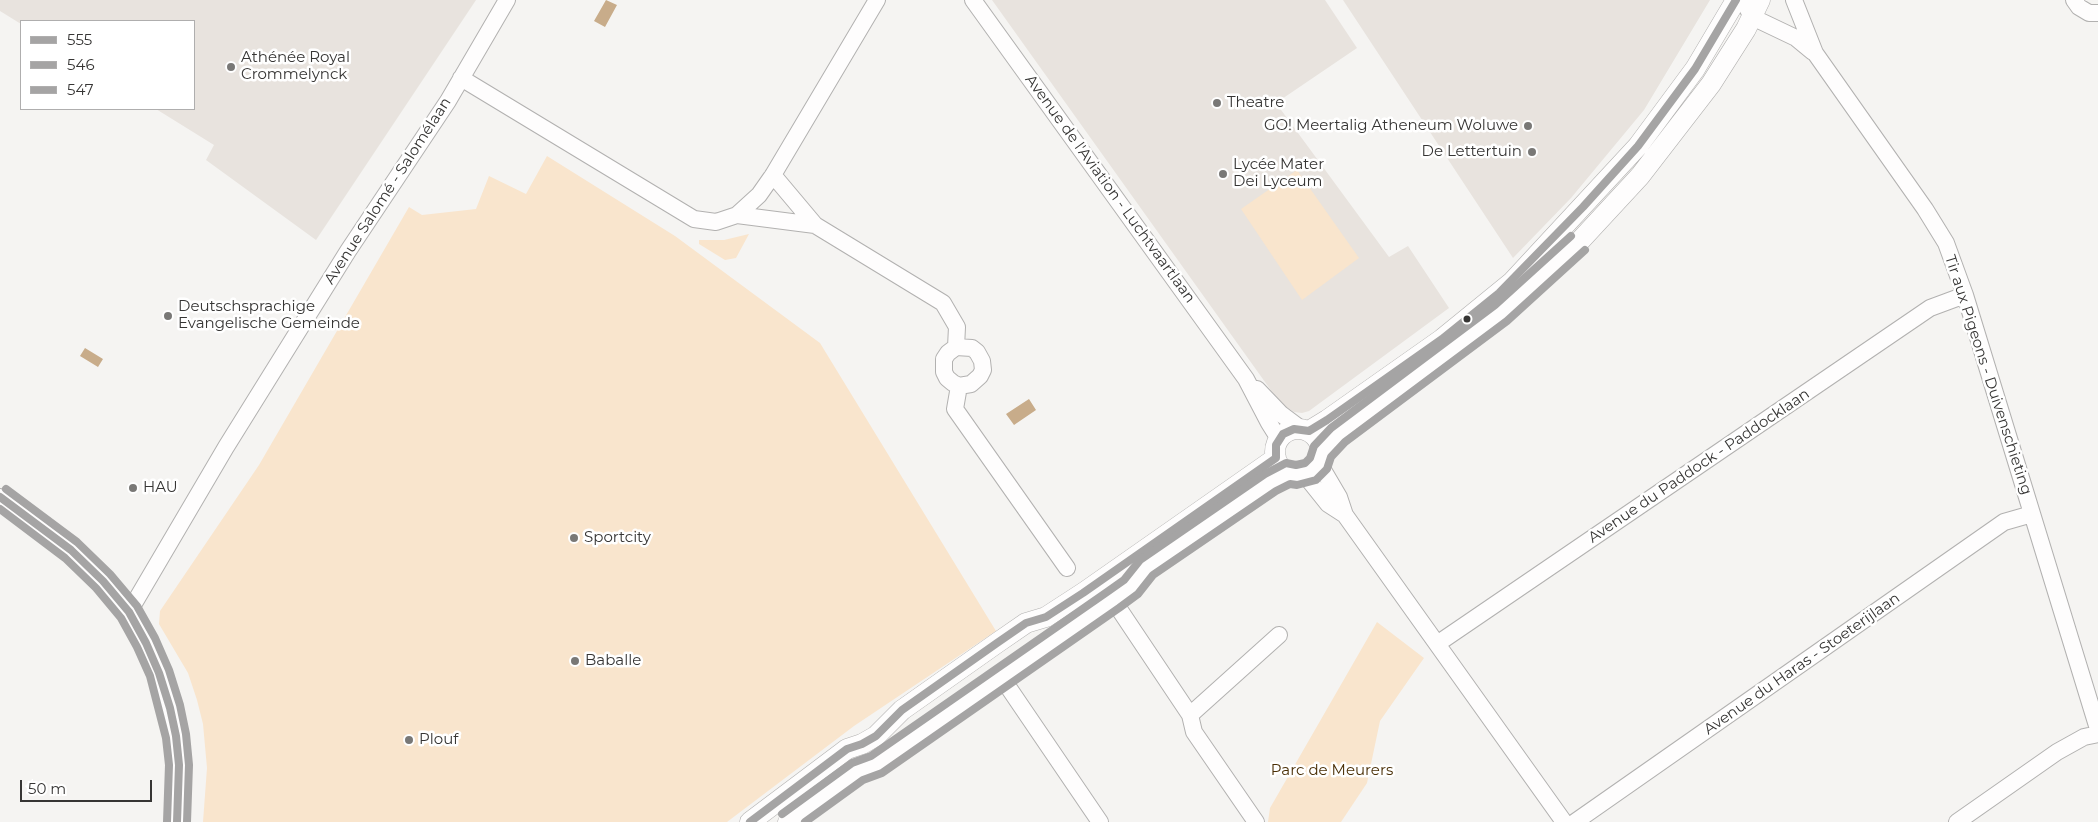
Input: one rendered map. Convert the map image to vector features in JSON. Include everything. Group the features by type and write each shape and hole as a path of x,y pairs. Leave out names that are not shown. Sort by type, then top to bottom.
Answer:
{"street":[{"name":"Avenue Salomé - Salomélaan","path":"129,612 226,447 348,251 461,78 507,0"},
{"path":"461,78 694,219 716,222 737,215 759,196 877,0"},
{"name":"Avenue de l'Aviation - Luchtvaartlaan","path":"973,0 1246,378 1281,414 1305,430"},
{"path":"750,822 847,749 862,744 876,736 902,710 997,643 1026,624 1046,617 1084,593 1277,448 1288,431 1305,430 1327,420 1442,339 1512,282 1638,146 1695,70 1736,0"},
{"name":"Tir aux Pigeons - Duivenschieting","path":"1794,0 1814,53 1925,209 1946,243 1965,295 2098,729"},
{"path":"2074,0 2079,7 2089,13 2098,13"},
{"path":"788,822 858,771 876,765 1113,600 1131,587 1146,568 1271,482 1308,465 1338,435 1501,314 1578,243 1640,176 1711,84 1752,5"},
{"name":"Tir aux Pigeons - Duivenschieting","path":"1752,5 1814,53"},
{"path":"772,175 815,225 943,303 957,327 956,348"},
{"path":"737,215 815,225"},
{"name":"Avenue du Paddock - Paddocklaan","path":"1437,644 1930,308 1965,295"},
{"path":"956,348 972,348 977,352 982,361 983,370 972,384 959,386 946,378 944,359 948,353 956,348"},
{"name":"Avenue de l'Aviation - Luchtvaartlaan","path":"1246,378 1268,423 1277,448"},
{"path":"959,386 955,409 1067,568"},
{"path":"1305,430 1316,436 1320,443 1308,465"},
{"path":"1277,448 1279,464 1308,465"},
{"path":"1308,465 1328,504 1345,515 1564,822"},
{"path":"0,497 71,550 129,612 146,643 159,673 170,708 179,765 177,822"},
{"name":"Avenue du Haras - Stoeterijlaan","path":"1575,822 2004,522 2032,514"},
{"path":"1113,600 1190,714 1194,732 1256,822"},
{"path":"1190,714 1279,635"},
{"path":"1002,678 1100,822"},
{"path":"1957,822 2057,752 2084,737 2098,734"}],"shaded area":[{"path":"0,0 476,0 316,240 206,160 214,145 158,110 195,110 195,20 20,20 20,23 0,11"},
{"path":"606,0 617,5 605,27 594,21"},
{"name":"Lycée Mater Dei Lyceum","path":"992,0 1325,0 1357,48 1276,103 1389,257 1408,246 1449,308 1309,411 1302,413 1294,412 1280,403"},
{"name":"GO! Meertalig Atheneum Woluwe","path":"1343,0 1710,0 1644,110 1571,198 1513,258"},
{"path":"85,348 103,359 98,367 80,356"},
{"path":"1029,399 1036,410 1014,425 1006,414"}],"green space":[{"name":"Sportcity","path":"547,156 675,236 820,343 996,631 854,726 727,822 203,822 207,768 203,724 188,673 159,624 160,611 259,465 409,207 422,215 476,209 489,176 526,194"},
{"path":"1297,170 1359,258 1302,300 1241,209"},
{"path":"749,234 736,258 725,260 699,244 699,240 724,240"},
{"name":"Parc de Meurers","path":"1377,622 1424,658 1380,721 1367,783 1341,822 1268,822 1270,808"}],"transit line":[{"name":"555","path":"750,822 847,749 862,744 876,736 902,710 997,643 1026,623 1046,617 1083,593 1276,458 1276,445 1283,434 1294,429 1309,431 1327,420 1442,339 1499,293 1583,207 1638,146 1695,69 1736,0"},
{"name":"547","path":"782,814 852,763 871,756 1107,592 1124,580 1140,560 1265,474 1286,463 1296,465 1305,463 1310,458 1314,446 1331,428 1495,305 1571,236"},
{"name":"546","path":"805,822 863,780 882,773 1119,608 1138,594 1153,575 1276,491 1290,484 1297,485 1316,480 1327,469 1331,457 1345,442 1507,321 1585,250"},
{"name":"547","path":"6,489 77,542 110,574 137,606 155,638 169,670 180,705 186,734 189,765 187,822"},
{"name":"555","path":"0,497 71,550 103,581 129,612 146,643 159,673 170,708 176,736 179,765 177,822"},
{"name":"546","path":"0,509 65,558 96,588 121,618 137,647 150,676 166,738 169,765 167,822"}],"place":[{"name":"Athénée Royal Crommelynck","path":"231,67"},
{"name":"Theatre","path":"1217,103"},
{"name":"GO! Meertalig Atheneum Woluwe","path":"1528,126"},
{"name":"De Lettertuin","path":"1532,152"},
{"name":"Lycée Mater Dei Lyceum","path":"1223,174"},
{"name":"Deutschsprachige Evangelische Gemeinde","path":"168,316"},
{"name":"HAU","path":"133,488"},
{"name":"Sportcity","path":"574,538"},
{"name":"Baballe","path":"575,661"},
{"name":"Plouf","path":"409,740"}]}
